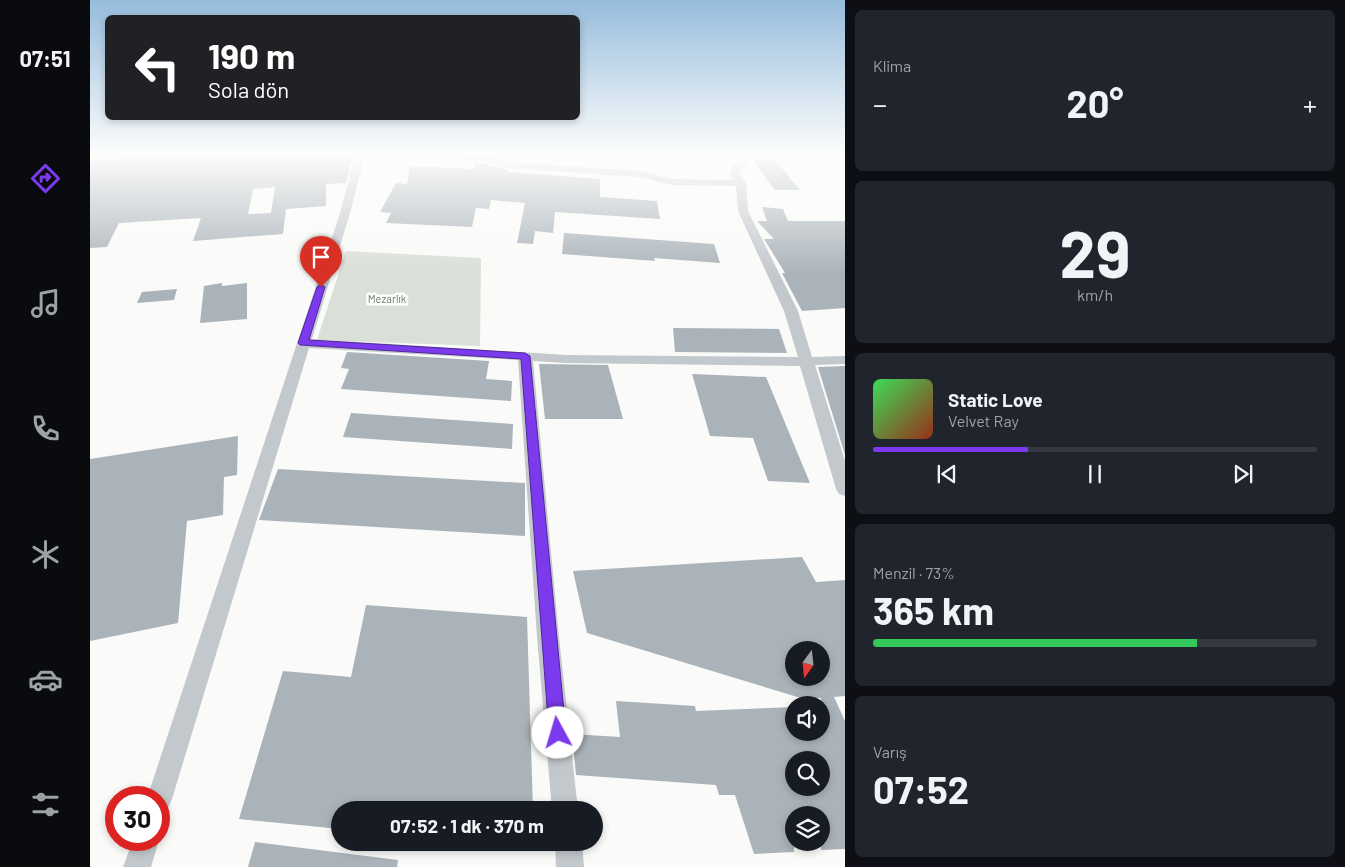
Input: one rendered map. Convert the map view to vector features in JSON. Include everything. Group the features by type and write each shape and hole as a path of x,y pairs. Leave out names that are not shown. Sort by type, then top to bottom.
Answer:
{"street":[{"path":"163,786 350,193"},
{"path":"742,193 744,211 791,311 845,489"},
{"path":"303,343 566,359 845,360"},
{"path":"525,356 564,801"},
{"path":"137,867 142,851"},
{"path":"569,851 570,867"}],"green space":[{"name":"Mezarlık","path":"346,251 481,258 480,346 317,340"}],"building":[{"path":"90,193 252,193 248,214 271,213 274,193 326,193 326,206 286,209 283,234 193,241 201,218 119,223 107,247 90,248"},
{"path":"390,193 600,193 600,197 657,201 660,219 555,212 553,233 535,231 533,244 517,243 525,203 491,200 489,209 476,208 472,227 386,223 391,213 380,212"},
{"path":"762,207 783,209 788,221 845,221 845,308 802,311 782,273 785,273 764,239 774,239 757,221 767,221"},
{"path":"564,233 714,244 720,263 654,258 655,261 562,254"},
{"path":"222,283 222,286 247,283 247,319 200,323 204,286"},
{"path":"177,289 174,300 137,303 142,292"},
{"path":"673,328 779,329 787,353 675,352"},
{"path":"347,352 489,361 486,379 512,381 511,401 341,389 349,369 341,368"},
{"path":"539,364 608,365 623,419 545,419"},
{"path":"845,366 845,455 818,367"},
{"path":"692,374 766,377 810,483 768,481 753,438 710,436"},
{"path":"351,413 513,424 512,449 343,437"},
{"path":"238,436 237,475 224,477 223,515 187,521 178,623 90,641 90,459"},
{"path":"278,469 525,483 525,536 259,520"},
{"path":"802,557 816,582 845,580 845,696 834,697 845,721 845,849 830,850 830,806 785,806 785,851 794,852 754,854 735,795 719,795 716,785 576,775 572,734 620,737 616,701 695,706 696,711 785,707 785,741 830,741 830,696 794,696 587,633 573,571"},
{"path":"366,605 527,617 533,801 331,801 331,828 239,819 283,671 351,677"},
{"path":"255,842 398,860 397,867 248,867"}],"route":[{"path":"321,287 303,343 525,356 548,638 558,733"}]}
